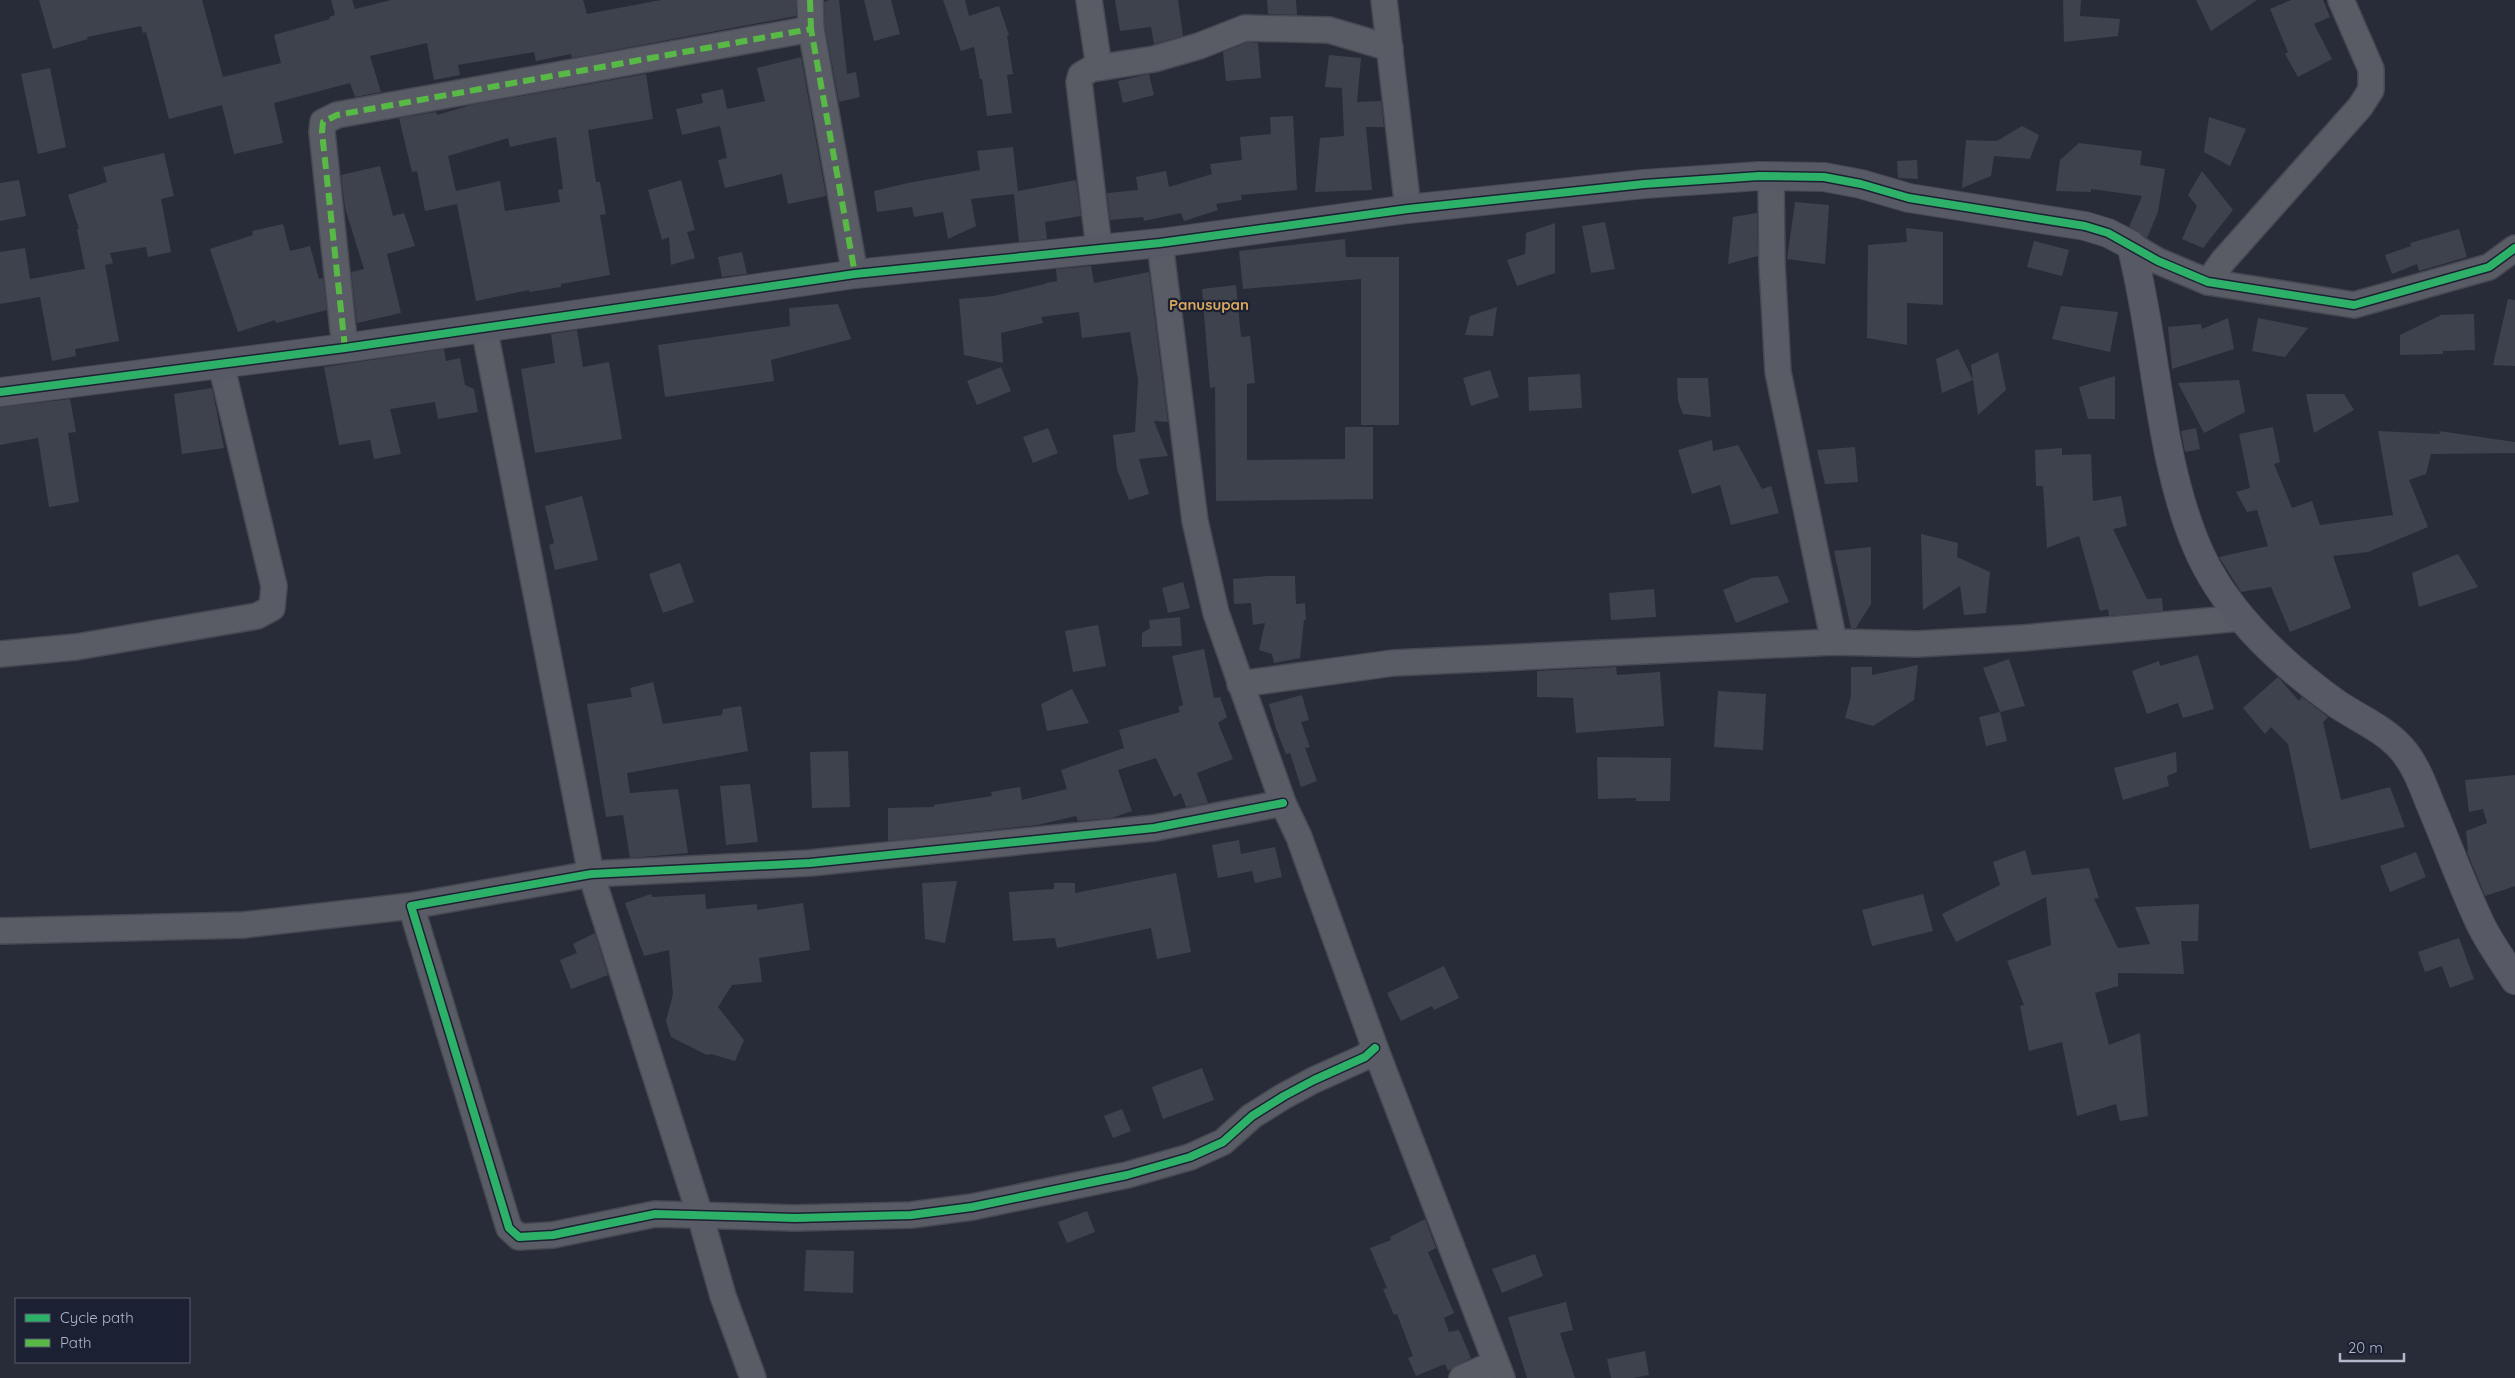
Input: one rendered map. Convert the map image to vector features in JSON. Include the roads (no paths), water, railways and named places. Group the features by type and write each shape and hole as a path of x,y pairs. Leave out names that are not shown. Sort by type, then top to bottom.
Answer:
{"street":[{"path":"810,0 810,29 855,274"},
{"path":"1089,0 1099,67"},
{"path":"1384,0 1408,209"},
{"path":"2208,282 2223,261 2354,113 2372,90 2371,69 2341,0"},
{"path":"1099,248 1079,82 1085,71 1099,67 1154,59 1199,46 1245,28 1329,30 1390,48"},
{"path":"345,348 322,132 323,122 347,113 810,29"},
{"path":"0,392 345,348 855,274 1160,243 1408,209 1644,184 1771,176 1833,179 1861,184 1909,198 2085,226 2108,233 2158,262 2208,282 2354,305 2489,267 2515,248"},
{"path":"1771,176 1772,264 1778,372 1834,642"},
{"path":"1160,243 1195,521 1216,613 1283,803 1299,837 1376,1048 1499,1371 1462,1378"},
{"path":"2131,245 2170,454 2191,532 2212,576 2241,618 2294,669 2335,702 2385,733 2402,749 2423,786 2480,923 2515,980"},
{"path":"484,328 591,874 700,1215 723,1296 753,1378"},
{"path":"0,654 76,647 256,616 272,608 274,586 221,364"},
{"path":"1240,684 1393,663 1834,642 1917,644 2023,638 2241,618"},
{"path":"0,930 243,925 411,906 591,874 810,863 1154,828 1283,803"},
{"path":"411,906 509,1228 519,1237 553,1235 655,1214 795,1218 911,1215 972,1207 1127,1175 1190,1157 1223,1142 1252,1116 1284,1096 1314,1080 1366,1057 1376,1048"}],"district":[{"name":"Panusupan","path":"1209,305"}]}
